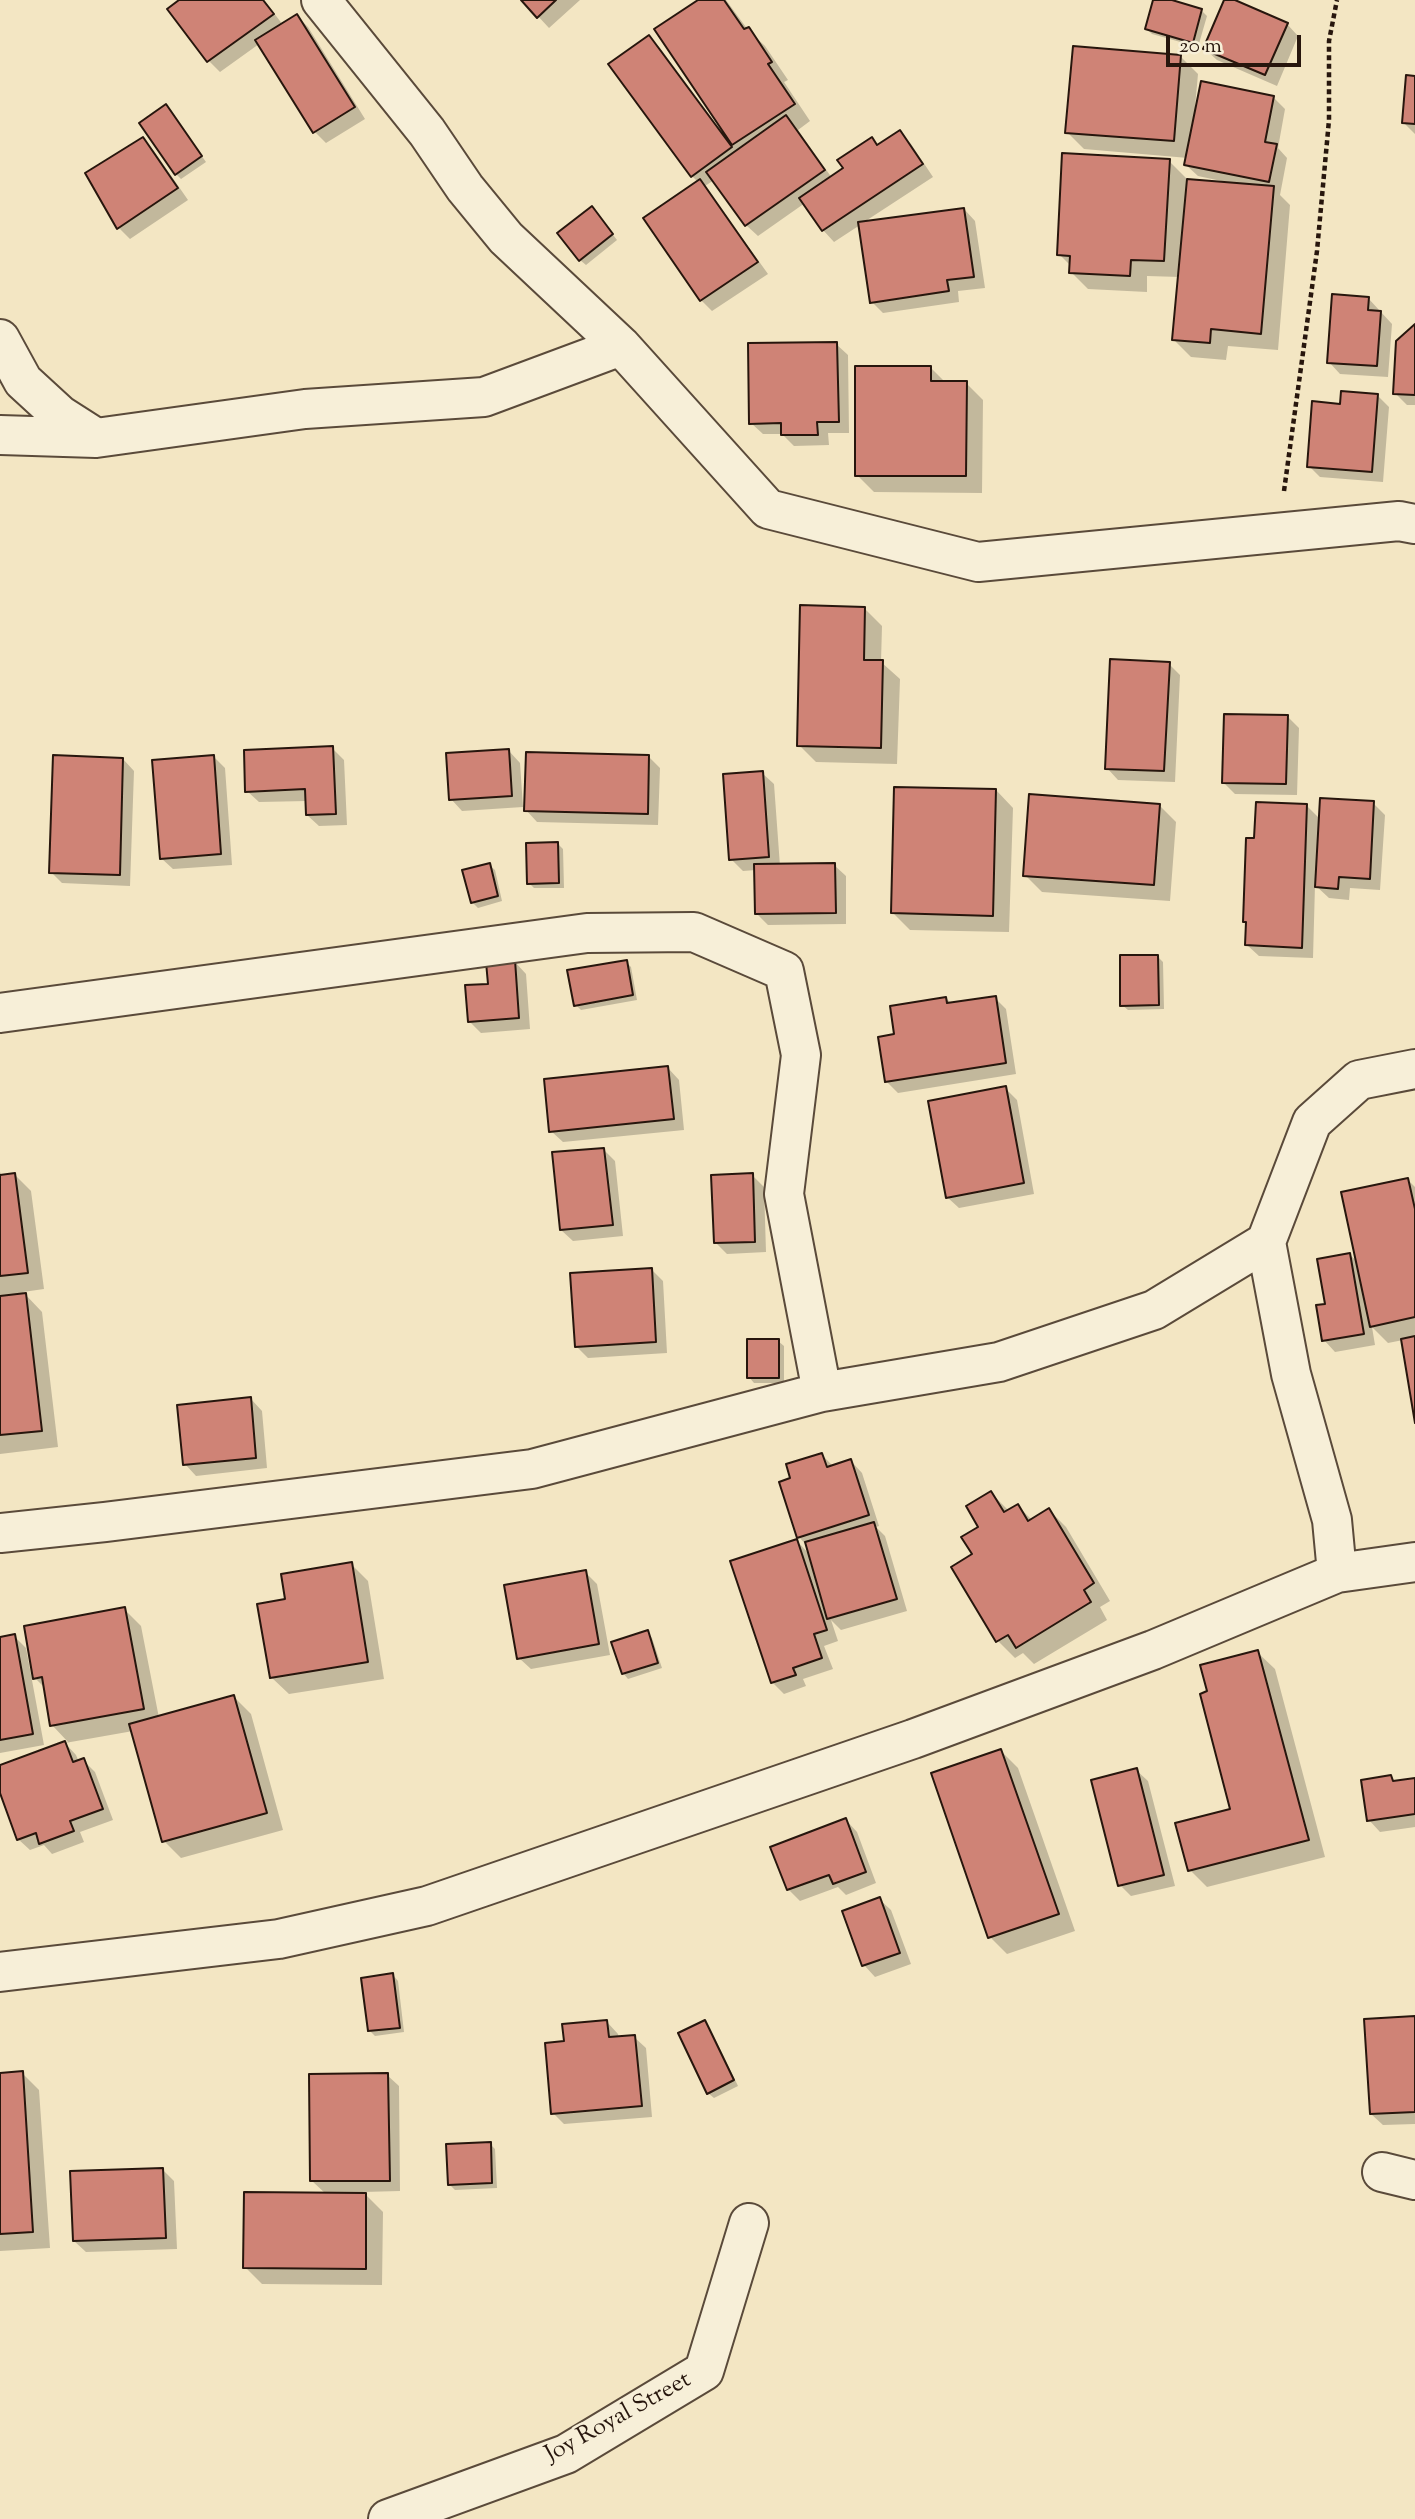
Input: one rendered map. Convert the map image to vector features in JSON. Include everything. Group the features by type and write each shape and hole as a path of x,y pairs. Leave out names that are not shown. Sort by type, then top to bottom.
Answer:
{"street":[{"path":"320,0 427,132 465,187 506,238 621,346 768,509 978,562 1399,521 1415,524"},
{"path":"0,339 23,380 60,415 96,438"},
{"path":"0,435 96,438 305,409 484,397 621,346"},
{"path":"0,1013 587,933 694,932 784,971 802,1055 784,1194 821,1392"},
{"path":"1337,1573 1332,1520 1292,1374 1266,1242 1312,1122 1359,1080 1415,1069"},
{"path":"0,1533 531,1469 821,1392 999,1362 1154,1310 1266,1242"},
{"path":"0,1972 279,1939 428,1906 926,1734 1153,1650 1337,1573 1415,1562"},
{"name":"Joy Royal Street","path":"388,2519 566,2454 704,2371 749,2223"}],"path":[{"path":"1278,533 1317,251 1329,120 1329,41 1337,0"}],"building":[{"path":"179,0 263,0 274,14 207,62 167,9"},
{"path":"521,0 556,0 537,18"},
{"path":"698,0 724,0 744,29 749,27 772,62 768,64 795,104 732,145 654,29"},
{"path":"1153,0 1172,0 1202,9 1193,43 1145,29"},
{"path":"1224,0 1235,0 1288,23 1265,75 1203,49"},
{"path":"297,14 355,107 313,133 255,40"},
{"path":"649,35 732,147 691,177 608,64"},
{"path":"1073,46 1181,55 1174,141 1065,133"},
{"path":"1406,75 1415,76 1415,124 1402,123"},
{"path":"1201,81 1274,96 1265,142 1277,144 1269,182 1184,165"},
{"path":"166,104 202,156 175,175 139,123"},
{"path":"786,115 825,170 745,226 706,172"},
{"path":"900,130 923,164 822,231 799,198 843,168 837,160 872,137 877,145"},
{"path":"143,137 178,188 117,229 85,173"},
{"path":"1062,153 1170,159 1164,261 1131,260 1130,276 1069,273 1070,256 1057,255"},
{"path":"700,179 758,262 700,301 643,218"},
{"path":"1187,179 1274,186 1261,334 1211,329 1210,343 1172,340"},
{"path":"592,206 613,234 579,261 557,233"},
{"path":"964,208 974,277 947,280 949,291 870,303 858,222"},
{"path":"1332,294 1369,297 1368,310 1381,311 1377,366 1327,363"},
{"path":"1415,324 1415,395 1393,394 1396,341"},
{"path":"837,342 839,422 817,422 818,435 781,435 781,423 749,424 748,343"},
{"path":"855,366 931,366 931,381 967,381 966,476 855,476"},
{"path":"1341,391 1378,394 1372,472 1307,467 1312,401 1340,404"},
{"path":"800,605 865,607 864,660 883,660 881,748 797,746"},
{"path":"1110,659 1170,662 1164,771 1105,769"},
{"path":"1224,714 1288,715 1286,784 1222,783"},
{"path":"333,746 336,814 306,815 305,789 245,792 244,750"},
{"path":"509,749 512,796 449,800 446,753"},
{"path":"526,752 649,755 648,814 524,811"},
{"path":"53,755 123,758 120,875 49,873"},
{"path":"214,755 221,854 160,859 152,760"},
{"path":"763,771 769,857 729,860 723,774"},
{"path":"894,787 996,789 993,916 891,913"},
{"path":"1029,794 1160,804 1154,885 1023,876"},
{"path":"1320,798 1374,801 1370,879 1339,877 1338,889 1315,887"},
{"path":"1256,802 1307,804 1302,948 1245,945 1246,922 1243,922 1246,838 1254,838"},
{"path":"558,842 559,883 527,884 526,843"},
{"path":"490,863 498,896 471,903 462,870"},
{"path":"835,863 836,913 755,914 754,864"},
{"path":"1120,955 1158,955 1159,1005 1120,1006"},
{"path":"515,960 519,1018 468,1022 465,985 488,984 486,962"},
{"path":"627,960 633,995 574,1006 567,970"},
{"path":"996,996 1006,1063 885,1082 878,1037 894,1034 890,1006 946,997 947,1003"},
{"path":"668,1066 674,1119 549,1132 544,1079"},
{"path":"1006,1086 1024,1183 946,1198 928,1101"},
{"path":"604,1148 613,1225 560,1230 552,1152"},
{"path":"15,1173 28,1273 0,1276 0,1175"},
{"path":"753,1173 755,1242 714,1243 711,1175"},
{"path":"1408,1178 1415,1209 1415,1317 1370,1327 1341,1192"},
{"path":"1350,1253 1364,1334 1322,1341 1316,1305 1325,1304 1317,1259"},
{"path":"652,1268 656,1342 575,1347 570,1273"},
{"path":"26,1293 42,1431 0,1435 0,1296"},
{"path":"1415,1336 1415,1423 1401,1339"},
{"path":"747,1339 779,1339 779,1378 747,1378"},
{"path":"251,1397 256,1458 183,1465 177,1405"},
{"path":"822,1453 827,1467 851,1459 869,1515 797,1538 779,1482 790,1478 786,1464"},
{"path":"991,1491 1004,1512 1018,1504 1028,1521 1049,1508 1094,1583 1084,1590 1091,1602 1016,1648 1008,1635 996,1642 951,1567 972,1554 961,1537 978,1527 966,1506"},
{"path":"874,1522 897,1599 827,1619 805,1542"},
{"path":"797,1539 827,1630 814,1634 822,1658 793,1668 796,1675 771,1683 730,1561"},
{"path":"352,1562 368,1662 270,1678 257,1604 285,1599 281,1574"},
{"path":"586,1570 599,1644 517,1659 504,1585"},
{"path":"125,1607 144,1709 50,1726 42,1677 33,1679 24,1626"},
{"path":"648,1630 658,1663 622,1674 611,1642"},
{"path":"15,1634 33,1734 0,1740 0,1637"},
{"path":"1258,1650 1309,1840 1188,1871 1175,1823 1230,1809 1200,1694 1207,1691 1200,1665"},
{"path":"234,1695 267,1813 162,1842 129,1724"},
{"path":"65,1741 73,1762 84,1758 103,1809 70,1821 74,1831 39,1844 36,1833 17,1840 0,1793 0,1765"},
{"path":"1001,1749 1059,1914 988,1938 931,1773"},
{"path":"1137,1768 1164,1875 1118,1886 1091,1780"},
{"path":"1391,1775 1393,1781 1415,1778 1415,1814 1367,1821 1361,1780"},
{"path":"846,1818 866,1872 833,1884 829,1875 787,1890 770,1847"},
{"path":"880,1897 900,1953 862,1966 842,1911"},
{"path":"393,1973 400,2028 368,2031 361,1978"},
{"path":"1415,2016 1415,2112 1370,2114 1364,2019"},
{"path":"607,2020 609,2037 635,2035 642,2106 551,2114 545,2043 564,2041 562,2024"},
{"path":"705,2020 734,2080 707,2094 678,2033"},
{"path":"23,2071 33,2232 0,2234 0,2073"},
{"path":"388,2073 390,2181 310,2181 309,2074"},
{"path":"491,2142 492,2183 448,2185 446,2144"},
{"path":"163,2168 166,2238 73,2241 70,2171"},
{"path":"244,2192 366,2193 366,2269 243,2268"}]}
